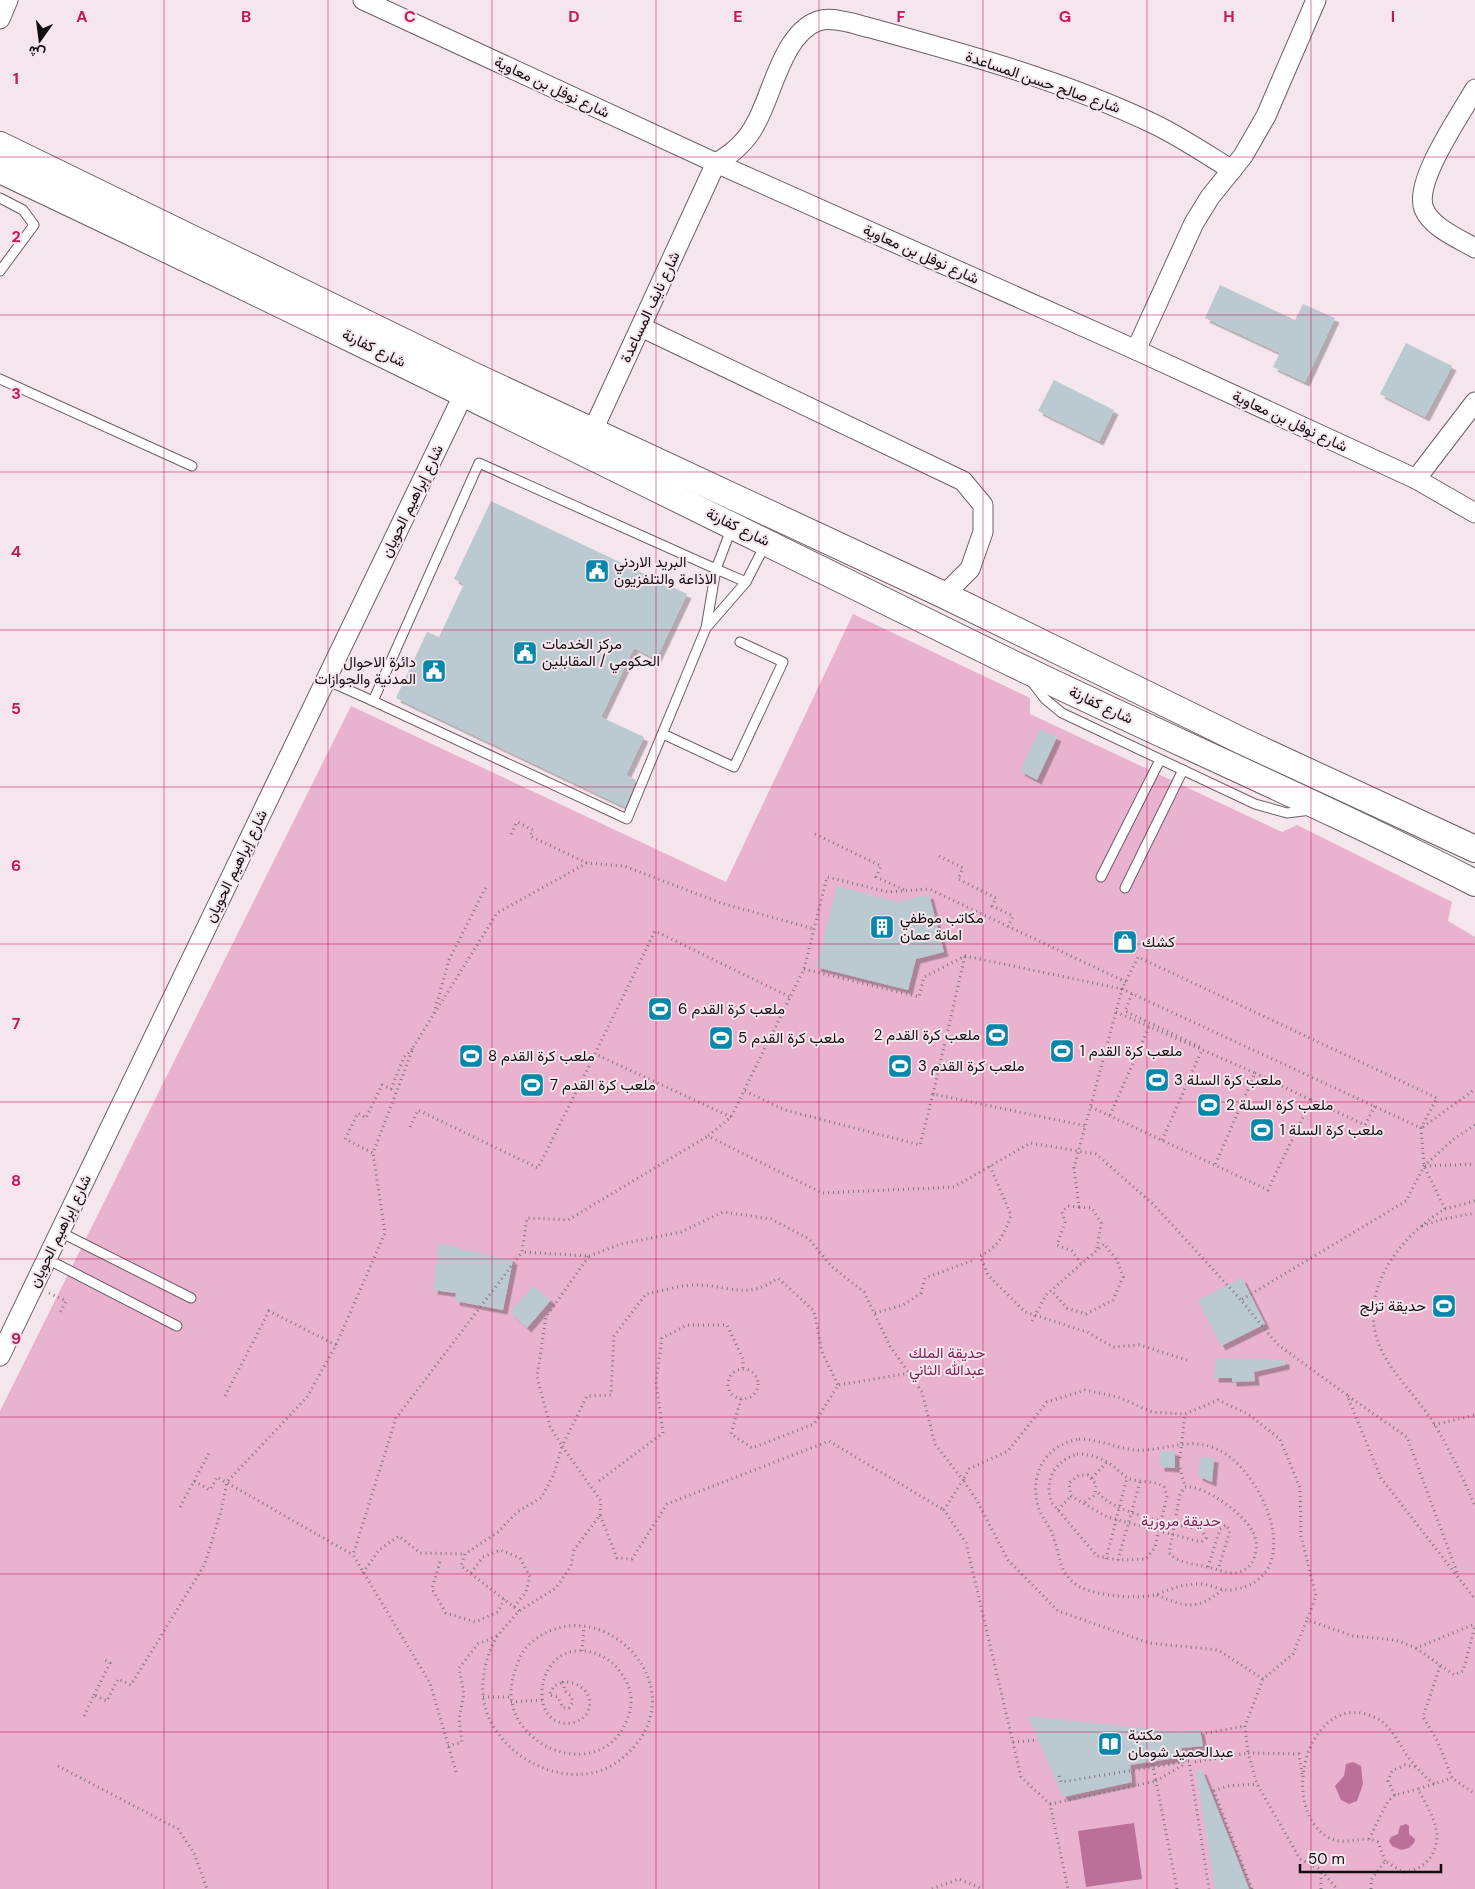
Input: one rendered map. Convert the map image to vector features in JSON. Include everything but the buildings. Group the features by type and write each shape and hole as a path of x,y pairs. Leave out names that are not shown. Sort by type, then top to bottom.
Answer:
{"street":[{"path":"0,19 8,0"},
{"name":"شارع نوفل بن معاوية","path":"363,0 716,163 1136,350 1416,479 1475,513"},
{"path":"1136,350 1194,223 1210,197 1247,150 1266,116 1316,0"},
{"name":"شارع صالح حسن المساعدة","path":"716,163 734,151 748,136 757,122 776,73 793,41 818,21 833,20 852,23 1007,68 1122,110 1155,124 1232,170"},
{"path":"1475,89 1429,170 1422,190 1424,209 1431,220 1475,248"},
{"name":"شارع كفارنة","path":"0,145 468,384"},
{"name":"شارع نايف المساعدة","path":"588,441 716,163"},
{"name":"شارع كفارنة","path":"0,170 468,384 588,441 944,595 1242,741 1475,849"},
{"path":"641,327 963,481 983,505 983,532 970,569 944,595"},
{"name":"شارع إبراهيم الحويان","path":"0,1356 468,384"},
{"path":"1416,479 1475,402"},
{"name":"شارع كفارنة","path":"588,441 733,524 767,541 1024,669 1320,807 1475,883"}],"lane":[{"path":"0,198 23,210 34,225 0,271"},
{"path":"0,379 192,466"},
{"path":"373,701 479,463 746,582"},
{"path":"326,680 627,819 706,628 716,569 733,524"},
{"path":"706,628 746,582 767,541"},
{"path":"663,734 734,767 783,662 740,642"},
{"path":"1024,669 1045,699 1062,713 1160,760 1270,810 1286,813 1320,807"},
{"path":"1101,877 1160,760"},
{"path":"1125,888 1183,770"},
{"path":"60,1232 191,1298"},
{"path":"47,1259 177,1326"}],"path":[{"path":"511,834 517,822 533,830 530,836 587,863 624,866 721,903 814,929"},
{"path":"815,834 881,866 876,876 905,891"},
{"path":"939,856 963,868 958,879 996,898 992,906 1013,916 1008,927"},
{"path":"345,1140 358,1114 366,1118 382,1085 390,1089 404,1057 414,1046 496,913 587,863"},
{"path":"353,1555 396,1418 522,1252 527,1218 568,1220 708,1136 731,1117 804,969 828,877 888,892 929,889 1126,982"},
{"path":"432,1017 449,960 487,885"},
{"path":"410,1127 418,1110 538,1168 654,931 790,997"},
{"path":"804,969 919,997 924,976 965,956 1122,990 1421,1128"},
{"path":"745,1091 785,1110 920,1145 965,956"},
{"path":"1079,1207 1074,1168 1122,990 1138,957 1437,1098 1421,1128 1424,1166 1445,1210"},
{"path":"1132,994 1125,1011 1365,1125 1375,1106"},
{"path":"1116,1012 1255,1073"},
{"path":"1110,1116 1150,1027"},
{"path":"94,1695 107,1701 118,1678 131,1685 205,1564 221,1511 227,1482 307,1397 336,1346 385,1233 373,1153 414,1046"},
{"path":"1162,1140 1202,1050"},
{"path":"595,1054 731,1117"},
{"path":"1215,1165 1255,1073"},
{"path":"1421,1128 1475,1089"},
{"path":"933,1094 1086,1126"},
{"path":"1092,1107 1268,1190 1311,1100"},
{"path":"1241,1300 1406,1200 1424,1166 1455,1138 1475,1125"},
{"path":"708,1136 822,1194 954,1187 1030,1143 1096,1154 1152,1204 1241,1300 1277,1344 1407,1437 1459,1578"},
{"path":"349,1142 373,1153"},
{"path":"1424,1166 1475,1164"},
{"path":"990,1166 1011,1215 1003,1238 987,1253 980,1256 988,1275 1025,1312 1087,1332 1113,1347 1139,1346 1187,1360"},
{"path":"1475,1201 1445,1210 1419,1227 1402,1244 1388,1266 1376,1294 1373,1318 1377,1341 1382,1353 1434,1425 1475,1507"},
{"path":"1081,1263 1072,1251 1057,1245 1065,1222 1062,1212 1068,1206 1092,1208 1101,1223 1097,1250"},
{"path":"522,1252 589,1256 621,1244 681,1232 724,1212 771,1219 809,1239 831,1266 864,1292 890,1346 922,1392 934,1444 976,1499 1008,1560 1058,1611 1149,1643 1218,1650 1263,1679"},
{"path":"1419,1227 1443,1219 1475,1213"},
{"path":"1032,1321 1046,1295 1051,1290 1081,1263 1104,1244 1117,1260 1123,1277 1113,1300 1086,1314 1067,1308 1051,1290"},
{"path":"589,1256 546,1317 537,1377 550,1426 601,1501 600,1516 617,1558 632,1559 667,1504 829,1441 944,1510 966,1543 1021,1777 1050,1804 1068,1889"},
{"path":"875,1314 903,1305 921,1294 925,1278 974,1260"},
{"path":"363,1573 379,1550 399,1536 420,1553 465,1554 498,1532 518,1512 541,1498 554,1474 562,1446 587,1396 611,1395 614,1336 646,1294 699,1285 737,1292 764,1288 778,1278 814,1311 822,1352 838,1385"},
{"path":"56,1296 66,1300 60,1313"},
{"path":"225,1396 269,1311 336,1346"},
{"path":"599,1481 663,1433 656,1382 662,1338 688,1325 726,1325 743,1359 743,1368"},
{"path":"743,1368 755,1375 758,1384 751,1396 741,1399 732,1395 727,1385 730,1375 743,1368"},
{"path":"741,1399 731,1434 752,1448 814,1424 838,1385 910,1373"},
{"path":"944,1510 969,1469 1008,1451 1047,1402 1085,1390 1118,1396 1152,1412 1185,1414 1218,1400 1248,1414 1280,1439 1300,1488 1302,1536 1316,1596 1292,1654 1263,1679 1245,1726 1248,1753 1256,1784 1300,1859 1322,1870 1337,1889"},
{"path":"1347,1395 1381,1478 1475,1599"},
{"path":"1180,1458 1180,1443 1185,1414"},
{"path":"1434,1425 1475,1415"},
{"path":"1089,1439 1135,1450 1180,1443 1216,1448 1235,1461 1252,1481 1268,1514 1274,1540 1271,1561 1267,1569 1254,1582 1237,1588 1222,1590 1212,1586 1190,1584 1172,1587 1156,1594 1107,1595 1079,1587 1068,1578 1058,1560 1051,1532 1038,1508 1035,1482 1041,1463 1057,1446 1069,1441 1089,1439"},
{"path":"180,1506 209,1453"},
{"path":"1086,1454 1107,1462 1127,1478 1140,1482 1160,1484 1167,1491 1155,1547 1146,1559 1106,1559 1090,1550 1079,1532 1058,1510 1049,1494 1050,1478 1057,1466 1069,1456 1086,1454"},
{"path":"1092,1478 1107,1462"},
{"path":"1180,1468 1185,1487"},
{"path":"1085,1502 1092,1499 1096,1491 1096,1484 1092,1478 1084,1474 1075,1476 1070,1483 1071,1496 1077,1501 1085,1502 1101,1514 1129,1524 1201,1542 1206,1536 1202,1530 1119,1507 1105,1501 1096,1491"},
{"path":"194,1481 210,1490 217,1477 353,1555 430,1683 456,1772"},
{"path":"1106,1559 1127,1478"},
{"path":"1118,1560 1140,1482"},
{"path":"1185,1487 1202,1491 1216,1498 1242,1517 1254,1533 1256,1549 1251,1564 1235,1573 1218,1570 1172,1556 1168,1553 1170,1535 1180,1494 1185,1487"},
{"path":"1058,1510 1071,1496"},
{"path":"563,1682 565,1691 573,1699 572,1706 569,1708 560,1706 558,1697 549,1695 554,1686 563,1682 575,1683 587,1692 590,1706 580,1720 568,1723 555,1720 545,1710 542,1700 543,1682 548,1668 558,1657 571,1652 582,1651 602,1656 613,1664 627,1682 632,1695 631,1710 619,1734 608,1744 594,1752 578,1755 549,1750 526,1730 510,1697 514,1673 520,1656 530,1643 543,1634 560,1628 584,1627 599,1629 616,1638 630,1649 647,1670 651,1684 651,1711 648,1726 640,1740 618,1761 590,1773 573,1775 556,1772 534,1763 514,1751 493,1725 483,1697 486,1662 497,1636 519,1611 556,1588 571,1566 574,1550 600,1516"},
{"path":"1208,1567 1220,1529 1226,1525 1230,1531 1218,1570"},
{"path":"471,1573 483,1557 500,1550 520,1558 530,1577 526,1592 514,1607"},
{"path":"465,1554 461,1566 519,1611"},
{"path":"440,1562 432,1589 446,1613 475,1622 498,1612 504,1599"},
{"path":"1156,1594 1175,1602 1192,1605 1210,1600 1222,1590"},
{"path":"1307,1620 1353,1636 1396,1640 1416,1648 1454,1675 1463,1672 1475,1625"},
{"path":"1416,1648 1475,1625"},
{"path":"582,1651 584,1627"},
{"path":"448,1746 462,1742 459,1719 464,1694 459,1668 478,1644 497,1636"},
{"path":"84,1716 110,1663 103,1659"},
{"path":"1440,1666 1423,1717 1438,1742 1452,1778 1475,1794"},
{"path":"483,1697 510,1697"},
{"path":"511,1702 542,1700"},
{"path":"1302,1774 1307,1754 1320,1731 1328,1722 1351,1714 1363,1714 1377,1718 1385,1724 1417,1767 1434,1784"},
{"path":"1201,1734 1245,1726"},
{"path":"1013,1742 1038,1740"},
{"path":"1195,1762 1248,1753 1299,1754 1307,1811 1322,1832 1342,1842 1368,1839 1378,1842 1381,1846 1384,1861 1396,1869 1411,1872 1420,1869 1427,1863 1434,1851 1437,1830 1418,1789"},
{"path":"1059,1776 1061,1782 1189,1761 1209,1889"},
{"path":"1152,1767 1152,1762 1177,1889"},
{"path":"1050,1804 1156,1781 1183,1765"},
{"path":"1395,1795 1388,1781 1392,1771 1405,1765 1417,1767"},
{"path":"58,1766 178,1829 194,1853 206,1889"},
{"path":"1368,1839 1382,1811 1395,1795 1452,1778"},
{"path":"1252,1889 1248,1883 1214,1792 1227,1786 1256,1784"},
{"path":"1372,1889 1371,1880 1384,1861"},
{"path":"1321,1889 1322,1870"},
{"path":"1206,1872 1212,1871"},
{"path":"932,1889 959,1879 982,1889"}],"green space":[{"name":"حديقة الملك عبدالله الثاني","path":"853,614 1030,698 1030,714 1282,832 1297,825 1452,902 1448,921 1475,937 1475,1889 0,1889 0,1411 351,706 726,882"}],"shaded area":[{"path":"1353,1762 1361,1766 1363,1784 1357,1801 1349,1804 1341,1800 1335,1786 1344,1776 1346,1764"},
{"path":"1134,1823 1142,1879 1086,1887 1078,1831"},
{"path":"1406,1824 1409,1826 1409,1834 1415,1839 1409,1848 1401,1850 1392,1846 1389,1841 1391,1837 1398,1834 1400,1826"}],"place":[{"name":"البريد الاردني الاذاعة والتلفزيون","path":"597,571"},
{"name":"مركز الخدمات الحكومي / المقابلين","path":"525,653"},
{"name":"دائرة الاحوال المدنية والجوازات","path":"434,671"},
{"name":"مكاتب موظفي امانة عمان","path":"882,927"},
{"name":"كشك","path":"1125,942"},
{"name":"ملعب كرة القدم 6","path":"660,1009"},
{"name":"ملعب كرة القدم 2","path":"997,1035"},
{"name":"ملعب كرة القدم 5","path":"721,1038"},
{"name":"ملعب كرة القدم 1","path":"1062,1051"},
{"name":"ملعب كرة القدم 8","path":"471,1056"},
{"name":"ملعب كرة القدم 3","path":"900,1066"},
{"name":"ملعب كرة السلة 3","path":"1157,1080"},
{"name":"ملعب كرة القدم 7","path":"532,1085"},
{"name":"ملعب كرة السلة 2","path":"1209,1105"},
{"name":"ملعب كرة السلة 1","path":"1262,1130"},
{"name":"حديقة تزلج","path":"1444,1306"},
{"name":"مكتبة عبدالحميد شومان","path":"1110,1744"}],"park label":[{"name":"حديقة مرورية","path":"1181,1521"}]}
